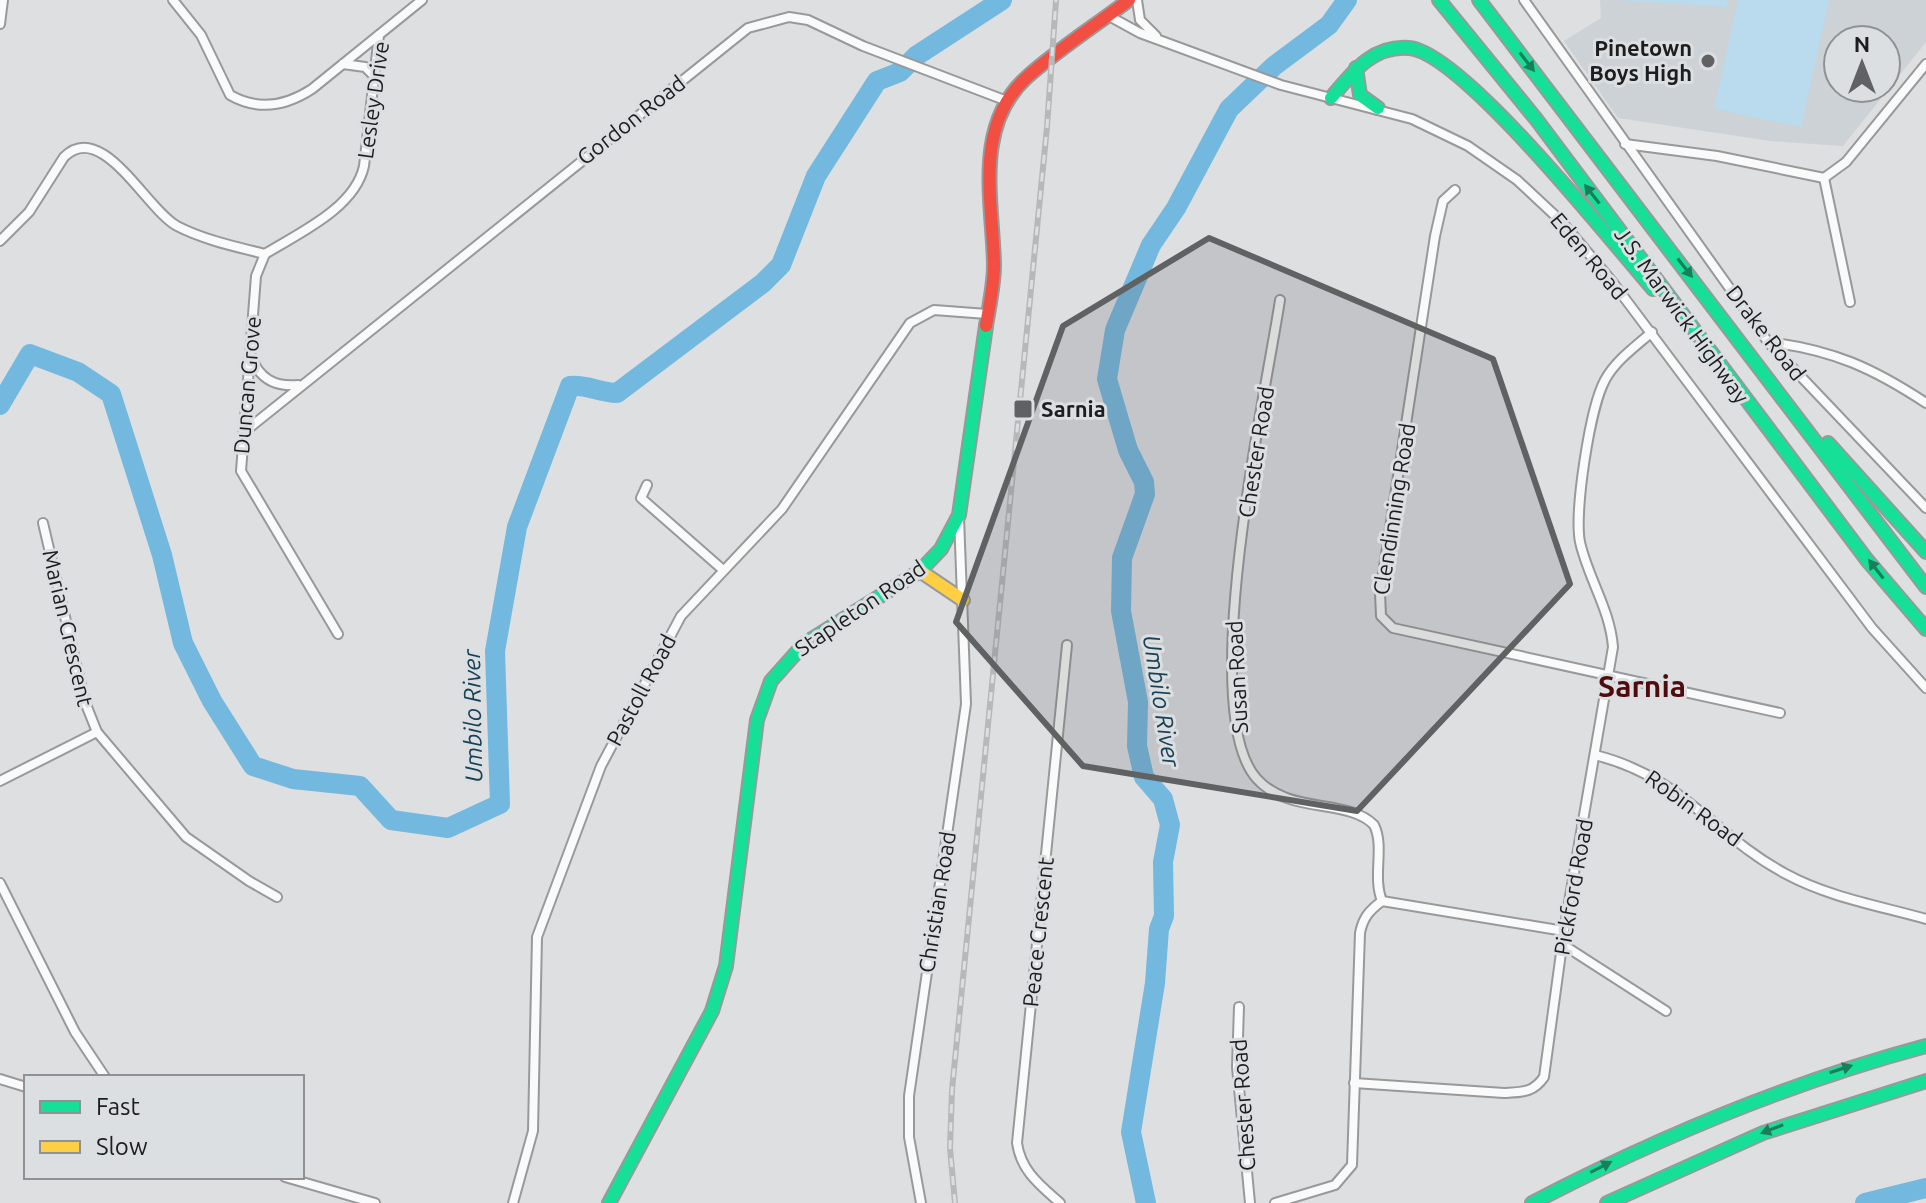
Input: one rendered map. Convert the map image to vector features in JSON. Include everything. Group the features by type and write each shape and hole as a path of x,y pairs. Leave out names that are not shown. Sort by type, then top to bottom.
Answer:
{"main road":[{"name":"Stapleton Road","path":"609,1203 712,1011 726,966 756,728 763,696 776,671 804,644 920,571 941,549 959,515 994,269 989,160 997,123 1007,101 1047,60 1129,0"},
{"name":"J.S. Marwick Highway","path":"1439,0 1668,293 1704,347 1926,629"},
{"name":"J.S. Marwick Highway","path":"1479,0 1778,389"},
{"path":"1331,98 1356,68 1373,54 1409,48 1437,57 1458,71 1483,95 1704,347"},
{"path":"1356,68 1360,95 1378,108"},
{"path":"1778,389 1926,552"},
{"path":"1778,389 1926,587"},
{"path":"920,571 963,600"},
{"path":"1532,1203 1719,1112 1796,1083 1926,1046"},
{"path":"1607,1203 1716,1151 1801,1118 1926,1081"}],"street":[{"path":"0,24 3,0"},
{"path":"173,0 201,35 220,81 230,95 257,105 294,100 379,35"},
{"name":"Lesley Drive","path":"265,254 336,207 355,189 364,166 379,35 422,0"},
{"path":"1137,0 1140,20 1160,39"},
{"name":"Drake Road","path":"1524,0 1768,342 1926,508"},
{"name":"Eden Road","path":"1109,16 1281,85 1378,108 1442,131 1517,180 1562,222 1652,332 1872,628 1926,688"},
{"name":"Gordon Road","path":"243,433 298,385 748,28 789,17 808,20 892,57 1007,101"},
{"path":"1625,144 1717,156 1824,178 1846,162 1926,64"},
{"path":"342,65 365,67 374,76"},
{"path":"0,241 29,212 64,157 71,150 88,147 98,149 112,159 161,214 180,227 265,254"},
{"path":"1824,178 1850,302"},
{"name":"Clendinning Road","path":"1455,190 1443,201 1435,236 1380,593 1381,616 1393,628 1780,713"},
{"name":"Duncan Grove","path":"265,254 256,276 249,351 240,456 244,480 338,634"},
{"name":"Chester Road","path":"1233,604 1280,300"},
{"name":"Pastoll Road","path":"513,1203 533,1131 537,937 613,741 667,637 722,569 794,493 910,323 934,310 987,314"},
{"name":"Pickford Road","path":"1354,1083 1527,1092 1537,1087 1547,1065 1564,931 1610,674 1613,638 1580,541 1579,511 1598,395 1610,371 1652,332"},
{"path":"1768,342 1819,351 1873,369 1926,403"},
{"path":"249,351 266,380 275,384 298,385"},
{"path":"647,485 641,498 722,569"},
{"name":"Christian Road","path":"921,1203 909,1137 909,1096 963,731 967,668 959,515"},
{"name":"Marian Crescent","path":"43,523 85,702 97,732 186,837 235,873 277,897"},
{"name":"Susan Road","path":"1233,604 1231,660 1237,728 1248,767 1258,780 1281,797 1368,819 1377,831 1376,874 1382,901"},
{"name":"Peace Crescent","path":"1060,1203 1029,1175 1019,1156 1017,1143 1067,645"},
{"name":"Marian Crescent","path":"0,781 97,732"},
{"name":"Robin Road","path":"1595,755 1652,774 1786,874 1827,891 1926,919"},
{"path":"0,883 103,1075"},
{"path":"1275,1203 1335,1185 1346,1176 1352,1165 1360,933 1362,921 1382,901 1564,931"},
{"path":"1562,944 1666,1011"},
{"name":"Chester Road","path":"1239,1007 1237,1067 1250,1203"},
{"path":"91,1075 98,1068"},
{"path":"0,1079 24,1086"},
{"path":"292,1179 375,1203"}],"highlighted area":[{"path":"1209,238 1493,359 1570,584 1357,811 1083,766 956,622 1063,326"}],"shaded area":[{"name":"Pinetown Boys High","path":"1600,0 1926,0 1926,42 1902,72 1902,24 1822,24 1822,104 1877,104 1843,146 1770,141 1618,118 1564,41 1601,18"},
{"path":"1618,0 1727,0 1727,7"},
{"path":"1738,0 1829,0 1801,127 1714,109"}],"waterway":[{"name":"Umbilo River","path":"0,405 30,354 78,372 111,394 162,555 183,643 212,701 253,766 293,779 360,786 391,820 448,828 500,804 495,651 517,527 570,386 617,393 763,283 781,265 816,176 877,81 900,72 916,56 1002,0"},
{"name":"Umbilo River","path":"1146,1203 1131,1132 1155,983 1159,929 1164,916 1163,862 1170,825 1163,799 1144,777 1137,746 1138,702 1121,611 1122,558 1145,494 1144,482 1128,450 1107,379 1115,330 1151,245 1176,208 1229,109 1274,66 1329,25 1347,0"},
{"name":"Umbilo River","path":"1865,1203 1926,1188"}],"railway":[{"path":"955,1203 950,1148 952,1090 1047,127 1056,0"}],"traffic: fast":[{"path":"1439,0 1536,119 1867,560 1926,629"},
{"path":"1479,0 1926,587"},
{"path":"1331,98 1364,62 1384,51 1409,48 1433,58 1464,81 1536,152 1653,289"},
{"path":"1356,68 1360,95 1378,108"},
{"path":"609,1203 712,1011 726,966 757,720 771,681 804,644 920,571 941,549 959,515 986,326"},
{"path":"1828,443 1926,552"},
{"path":"1532,1203 1628,1156 1725,1114 1824,1077 1926,1046"},
{"path":"1607,1203 1763,1133 1926,1081"}],"traffic: slow":[{"path":"920,571 963,600"}],"traffic: jam":[{"path":"986,326 994,265 990,167 998,119 1009,98 1026,78 1129,0"}],"place":[{"name":"Pinetown Boys High","path":"1708,61"},
{"name":"Sarnia","path":"1023,409"}],"district":[{"name":"Sarnia","path":"1642,687"}]}
